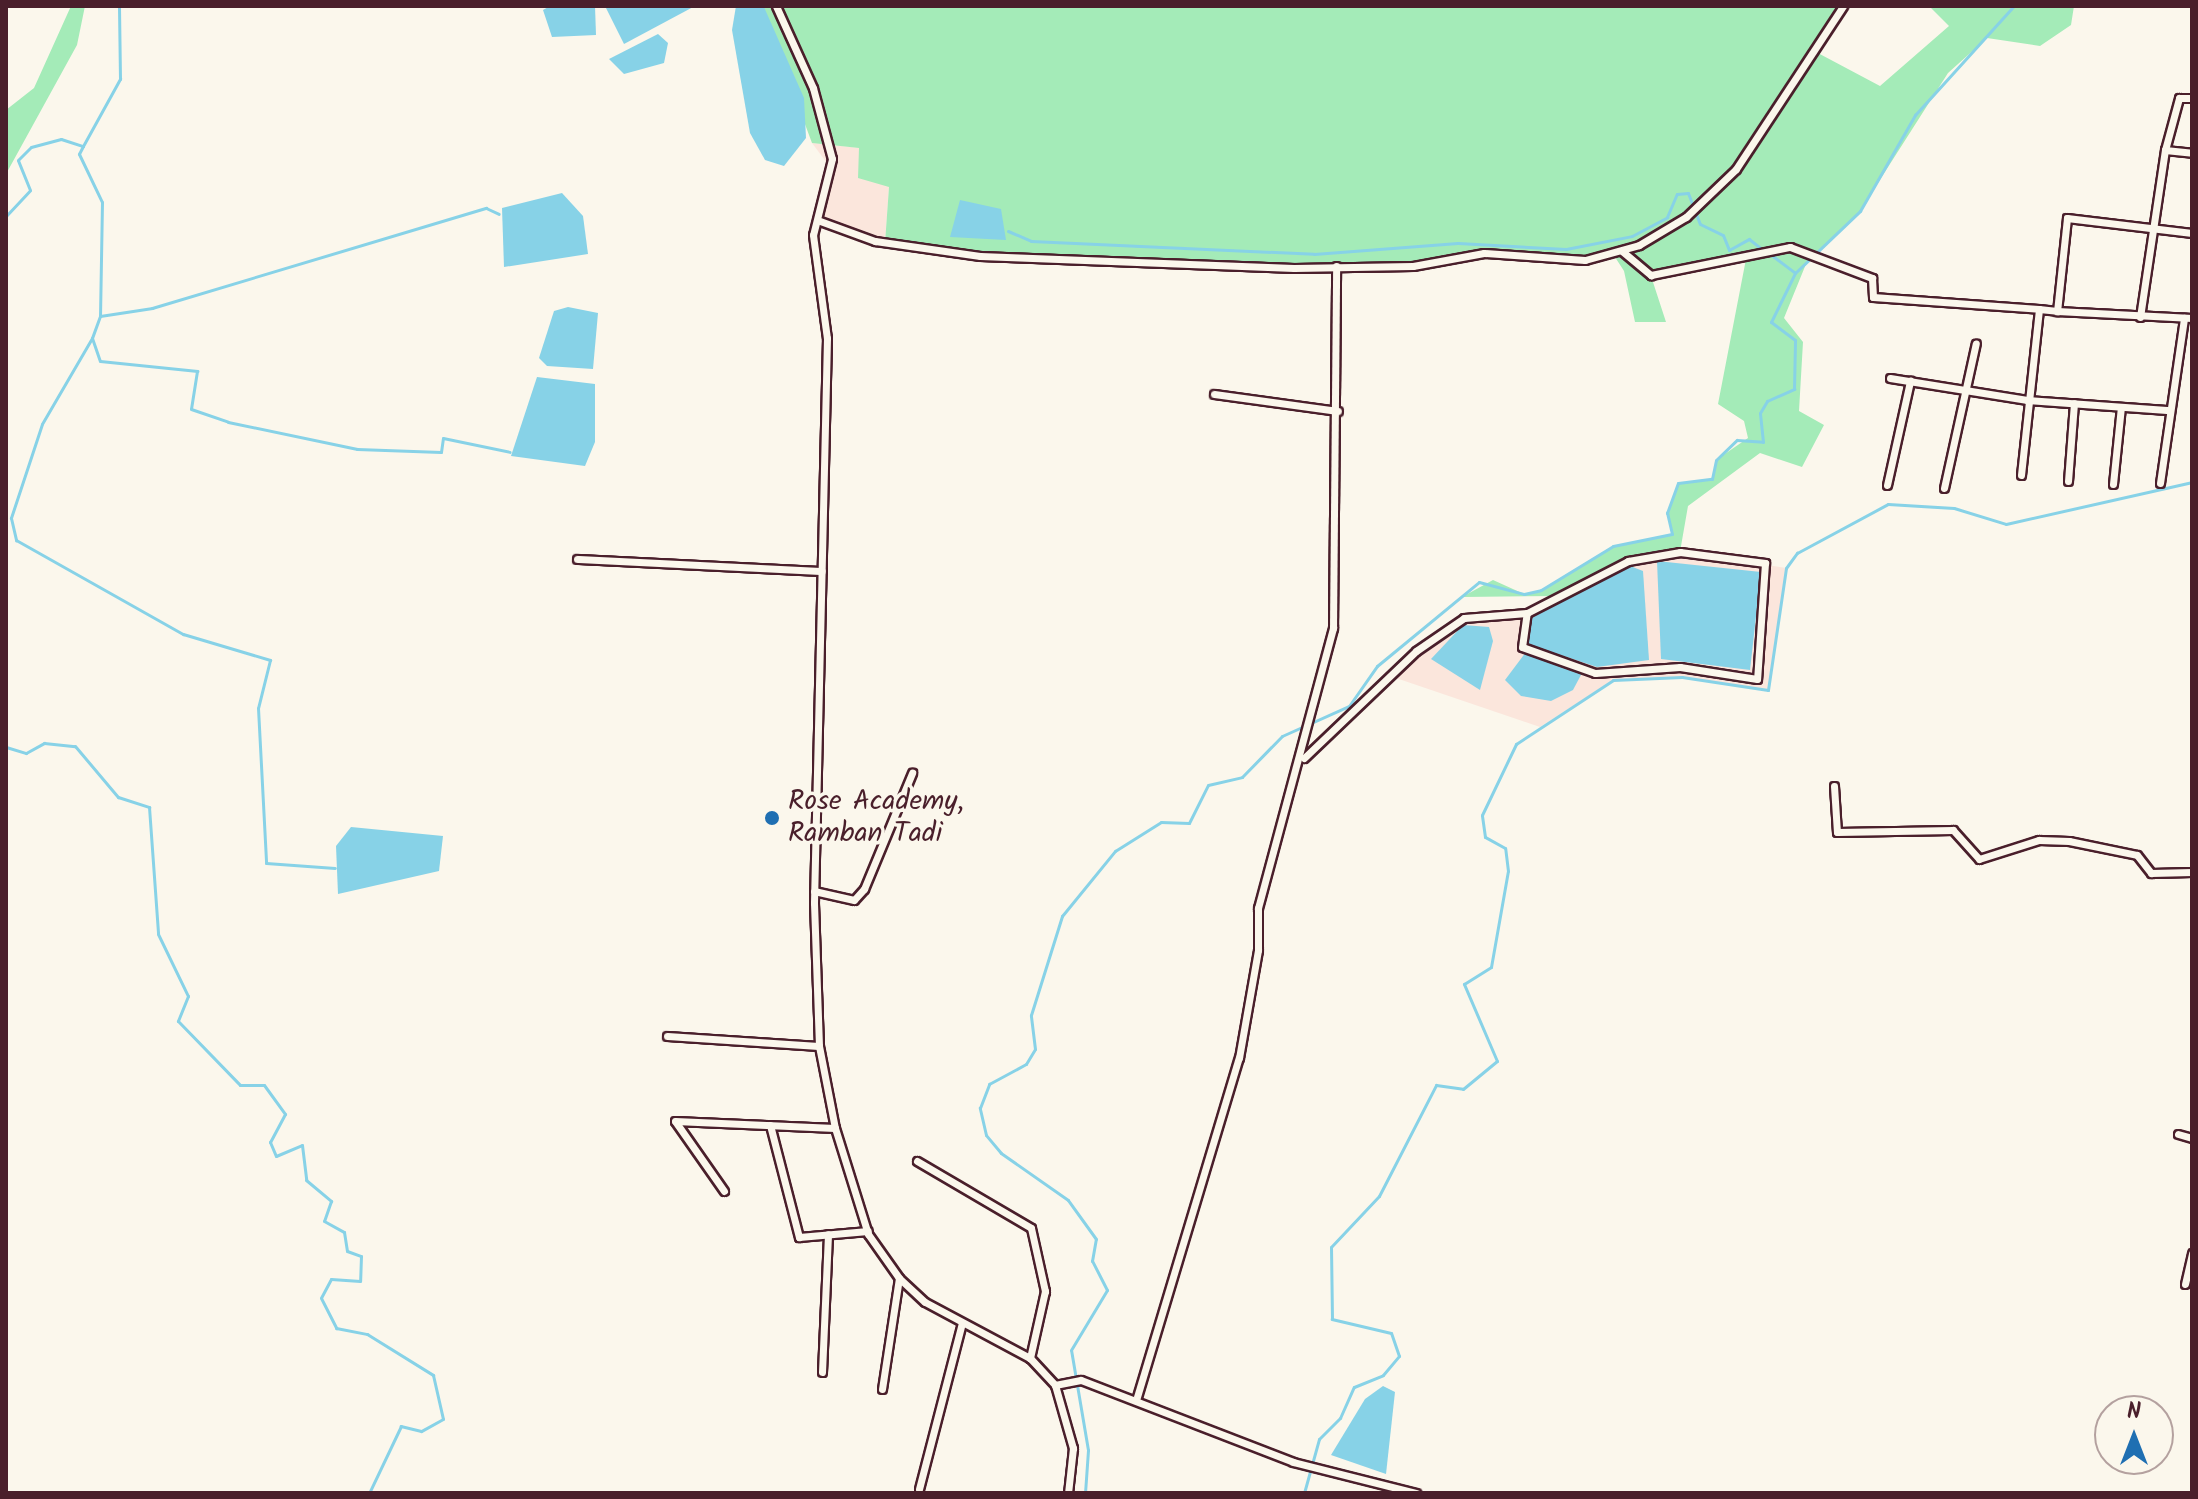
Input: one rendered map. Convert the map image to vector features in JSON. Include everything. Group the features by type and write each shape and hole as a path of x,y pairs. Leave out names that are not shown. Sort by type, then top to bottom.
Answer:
{"street":[{"path":"776,6 831,147 820,221 813,235 827,338 814,891 819,1046 835,1128 868,1231 899,1278 962,1323 1030,1358 1055,1385 1073,1448 1068,1493"},
{"path":"820,221 875,241 980,256 1413,266 1484,253 1554,263 1622,251 1686,217 1758,145 1843,6"},
{"path":"2140,317 2165,150 2179,98 2192,98"},
{"path":"2165,150 2192,153"},
{"path":"2057,311 2067,218 2192,233"},
{"path":"1622,251 1651,275 1790,247 1872,278 1873,297 2188,318 2167,410 2160,483"},
{"path":"1137,1397 1239,1058 1258,950 1258,908 1304,758 1305,723 1333,628 1338,411 1336,266"},
{"path":"2021,475 2039,309"},
{"path":"1944,488 1976,343"},
{"path":"1890,378 2027,400 2167,410"},
{"path":"1887,485 1910,381"},
{"path":"1214,394 1338,411"},
{"path":"2068,481 2074,403"},
{"path":"2113,484 2121,407"},
{"path":"1304,758 1416,651 1464,618 1527,613 1628,561 1680,552 1765,563 1757,679 1680,667 1595,673 1522,647 1527,613"},
{"path":"577,559 822,571"},
{"path":"814,891 854,900 864,889 912,773"},
{"path":"1834,786 1837,832 1953,830 1979,859 2039,840 2069,841 2137,855 2151,873 2192,872"},
{"path":"667,1036 819,1046"},
{"path":"724,1191 675,1121 835,1128"},
{"path":"770,1125 799,1237 868,1231"},
{"path":"2178,1134 2192,1138"},
{"path":"917,1161 1031,1228 1045,1291 1030,1358"},
{"path":"822,1372 828,1234"},
{"path":"2185,1284 2192,1253"},
{"path":"882,1389 899,1278"},
{"path":"919,1489 962,1323"},
{"path":"1055,1385 1081,1380 1137,1397 1293,1462 1416,1493"}],"shaded area":[{"path":"812,143 860,148 889,187 885,243 820,221 833,171"},
{"path":"1680,552 1786,568 1768,690 1682,677 1613,680 1540,727 1390,676 1464,618 1527,613 1626,562"}],"green space":[{"path":"71,6 85,6 77,45 6,174 6,110 34,88"},
{"path":"761,6 1843,6 1816,52 1880,86 1949,26 1929,6 2074,6 2071,25 2040,46 1987,38 1948,73 1860,211 1806,264 1784,318 1803,342 1799,411 1824,425 1802,467 1760,453 1688,506 1680,552 1628,561 1560,596 1462,597 1493,580 1524,594 1541,590 1613,546 1672,534 1667,513 1678,483 1712,479 1716,460 1748,438 1744,421 1718,404 1746,259 1651,276 1666,322 1635,322 1624,271 1613,254 1554,263 1484,253 1413,266 1294,267 1030,258 885,243 889,187 858,178 859,148 812,143"}],"water":[{"path":"550,6 595,6 596,35 552,37 543,10"},
{"path":"605,6 695,6 624,44"},
{"path":"736,6 764,7 804,98 806,138 784,166 765,160 750,133 732,30"},
{"path":"658,34 668,43 664,63 624,74 609,59"},
{"path":"562,193 583,216 588,254 504,267 502,208"},
{"path":"960,200 1001,209 1006,240 950,237"},
{"path":"568,307 598,313 593,369 547,366 539,358 554,311"},
{"path":"537,377 595,384 595,442 585,466 511,456"},
{"path":"1657,561 1761,572 1750,670 1661,659"},
{"path":"1630,566 1643,571 1649,660 1597,667 1527,644 1531,618"},
{"path":"1463,625 1489,627 1493,641 1480,690 1431,659"},
{"path":"1526,652 1582,673 1573,690 1551,701 1521,696 1505,680"},
{"path":"351,827 443,836 439,871 338,894 336,846"},
{"path":"1383,1386 1395,1392 1386,1474 1331,1455 1365,1399"}],"waterway":[{"path":"6,216 30,190 18,160 31,147 61,139 83,146 120,79 119,6"},
{"path":"1770,254 1795,273 1860,211 1915,115 2014,6"},
{"path":"83,146 79,154 102,202 100,316 92,338 100,361 197,371 191,409 228,422 357,449 441,452 443,438 510,452"},
{"path":"1008,231 1031,241 1314,254 1458,243 1566,249 1632,236 1667,217 1677,194 1688,193 1700,224 1723,235 1729,250 1749,239 1763,250"},
{"path":"100,316 152,308 486,208 499,214"},
{"path":"1085,1493 1088,1450 1071,1350 1107,1290 1092,1261 1096,1239 1068,1200 1001,1153 986,1135 980,1108 989,1084 1026,1064 1035,1049 1031,1015 1062,916 1115,851 1161,822 1189,823 1208,785 1242,777 1282,736 1349,706 1377,666 1479,582 1524,594 1541,590 1613,546 1672,534 1667,513 1678,483 1712,479 1716,460 1737,440 1763,442 1760,413 1767,401 1794,389 1795,340 1771,322 1795,273"},
{"path":"92,338 42,424 11,518 16,540 183,634 270,660 258,708 266,863 335,868"},
{"path":"1304,1493 1319,1439 1340,1418 1354,1387 1383,1375 1399,1356 1391,1333 1332,1319 1331,1247 1379,1196 1436,1085 1463,1089 1497,1061 1464,984 1491,967 1508,871 1505,848 1485,837 1482,815 1516,744 1613,680 1682,677 1768,690 1786,568 1797,553 1888,504 1954,508 2006,524 2192,482"},
{"path":"6,747 26,753 44,743 75,746 118,797 149,807 158,934 188,996 178,1021 240,1085 264,1085 285,1114 270,1142 276,1156 302,1145 306,1180 331,1201 324,1221 344,1232 347,1251 361,1256 360,1281 331,1279 321,1298 336,1328 367,1334 433,1375 443,1419 421,1431 401,1426 369,1493"}],"place":[{"name":"Rose Academy, Ramban Tadi","path":"772,818"}]}
